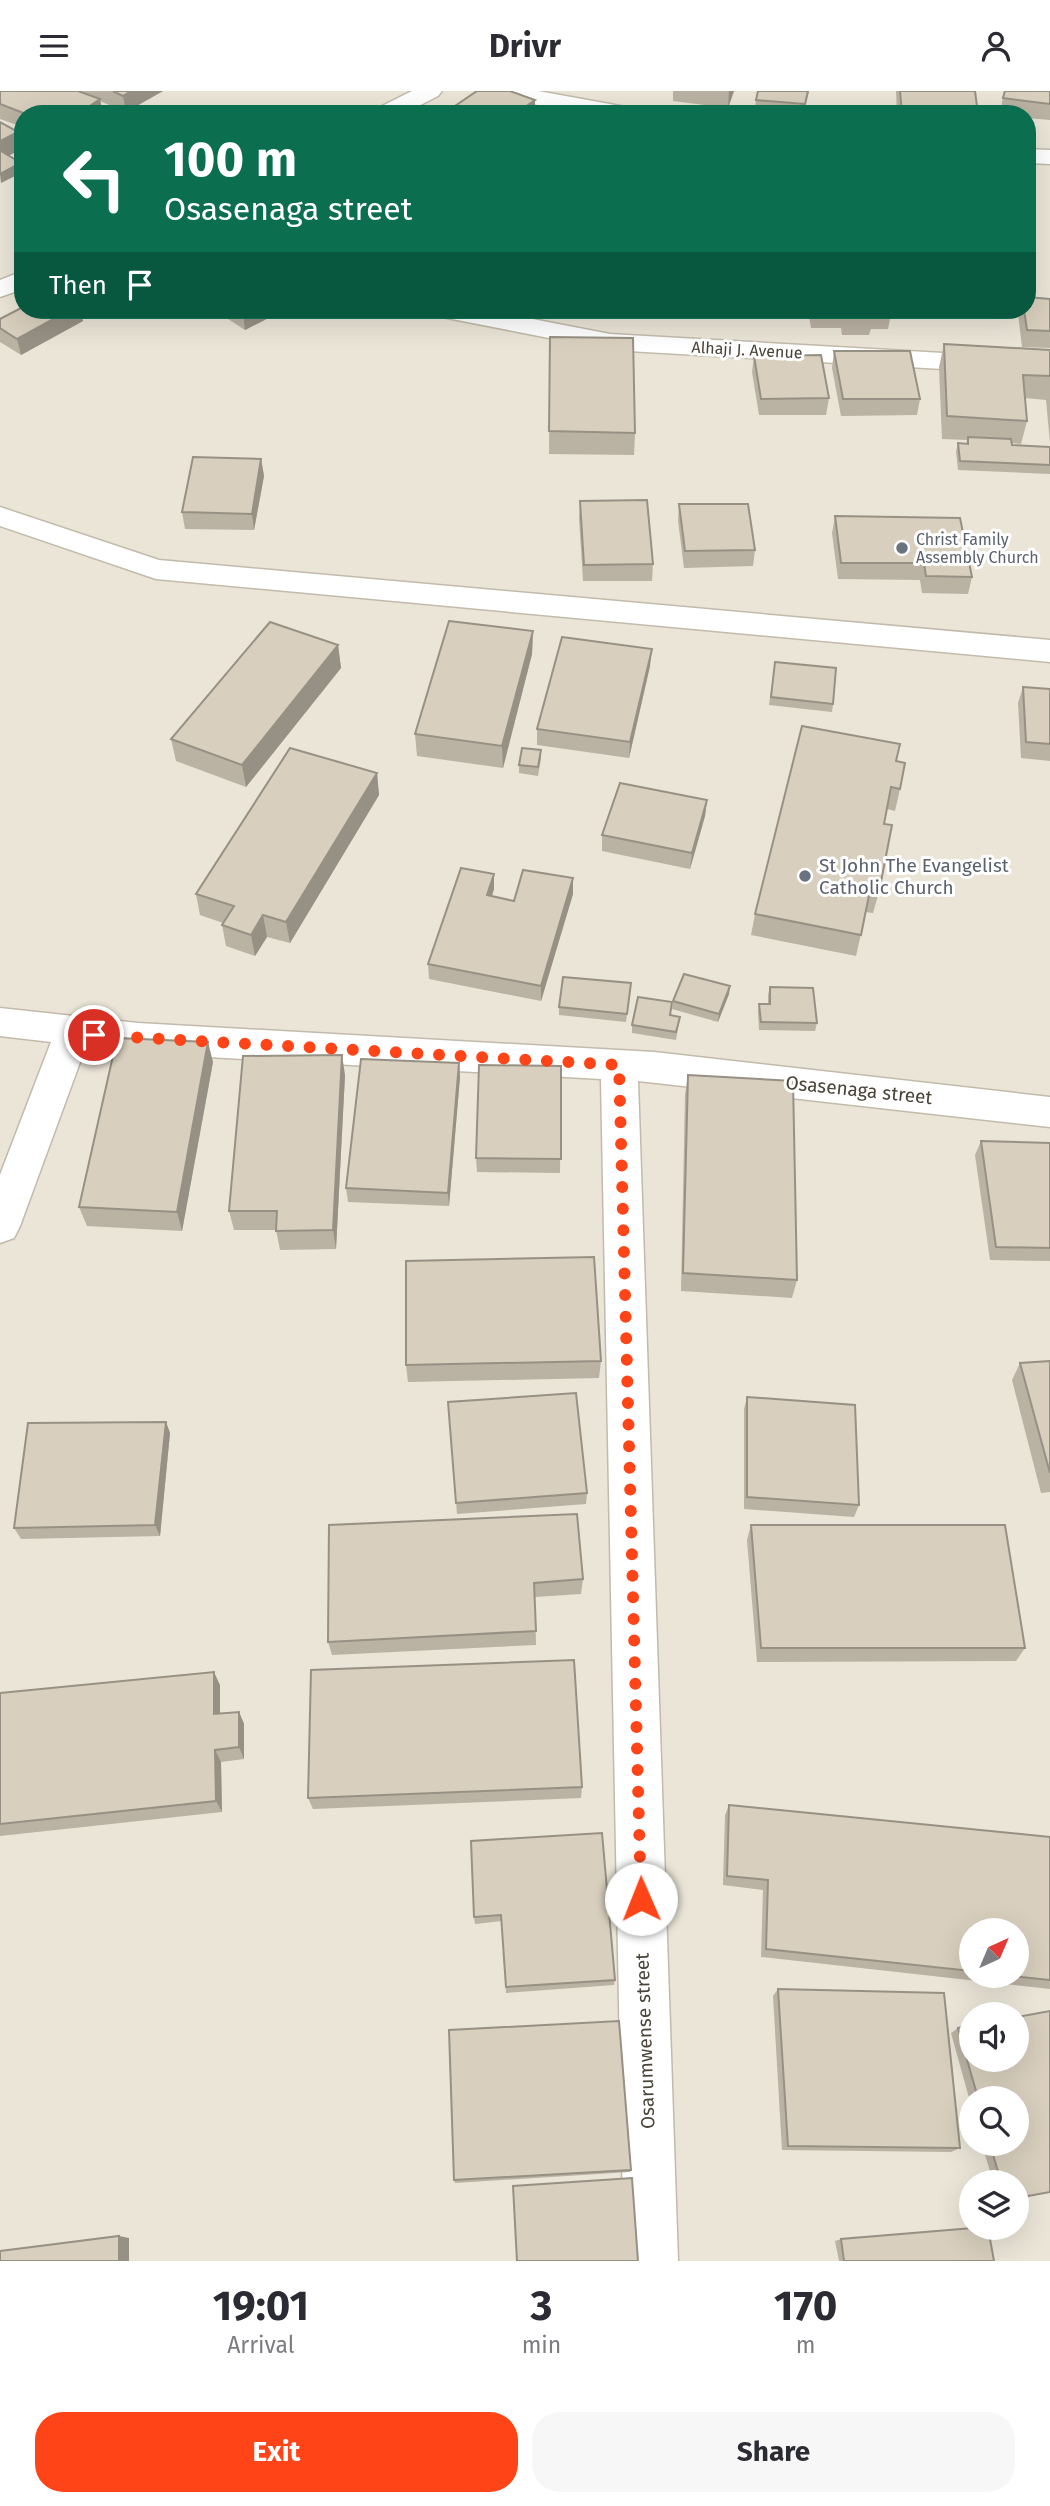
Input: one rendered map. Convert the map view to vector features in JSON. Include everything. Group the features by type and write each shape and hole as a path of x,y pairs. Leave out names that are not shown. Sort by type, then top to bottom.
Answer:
{"street":[{"path":"402,105 430,91"},
{"path":"500,91 577,105"},
{"name":"Alhaji J. Avenue","path":"493,319 610,342 1050,367"},
{"path":"0,516 156,569 628,615 1050,652"},
{"name":"Osasenaga street","path":"0,1022 73,1033 619,1065 1050,1112"},
{"path":"0,1226 73,1033"},
{"name":"Osarumwense street","path":"619,1065 651,2261"}],"shaded area":[{"path":"0,91 1050,91 1050,2261 0,2261"}],"building":[{"path":"0,91 78,91 100,99 91,105 14,105 14,109 0,104"},
{"path":"113,91 131,91 123,96"},
{"path":"477,91 510,91 535,100 528,105 456,105"},
{"path":"758,91 808,91 805,104 756,100"},
{"path":"900,91 975,91 977,105 901,105"},
{"path":"1005,91 1050,91 1050,104 1003,98"},
{"path":"0,122 14,130 14,134 0,141"},
{"path":"0,152 14,159 14,167 0,174"},
{"path":"1036,298 1050,299 1050,331 1027,330 1025,319 1036,319"},
{"path":"14,312 14,319 54,319 17,339 0,328 0,319"},
{"path":"550,337 633,338 635,433 549,431"},
{"path":"944,344 1050,350 1050,376 1023,375 1027,421 947,416"},
{"path":"834,351 910,351 920,399 843,399"},
{"path":"821,355 829,398 761,399 754,356"},
{"path":"968,437 1011,439 1012,445 1050,447 1050,465 960,461 958,443 968,444"},
{"path":"193,457 261,459 252,514 182,512"},
{"path":"647,500 653,564 584,565 580,501"},
{"path":"679,504 748,504 755,550 685,551"},
{"path":"835,516 960,518 972,577 926,576 924,563 841,563"},
{"path":"449,621 533,631 502,746 415,734"},
{"path":"270,622 338,645 242,765 171,739"},
{"path":"562,637 652,649 630,742 537,729"},
{"path":"775,662 836,668 833,704 771,697"},
{"path":"1023,687 1050,689 1050,744 1026,742"},
{"path":"802,726 900,744 896,761 905,763 900,789 891,787 884,824 892,825 879,892 870,890 861,935 755,914"},
{"path":"290,748 377,773 286,922 263,915 251,935 222,925 234,906 196,894"},
{"path":"522,748 541,750 538,767 519,765"},
{"path":"620,783 707,800 692,853 602,835"},
{"path":"461,868 494,874 487,895 514,901 523,870 573,878 541,986 428,964"},
{"path":"684,974 730,986 719,1014 673,1001"},
{"path":"563,977 631,983 627,1014 559,1007"},
{"path":"770,987 813,988 817,1023 761,1022 759,1004 770,1004"},
{"path":"638,997 672,1002 670,1015 680,1017 676,1032 632,1025"},
{"path":"117,1038 208,1042 177,1212 79,1207"},
{"path":"342,1055 333,1230 276,1231 277,1211 229,1211 243,1056"},
{"path":"361,1059 459,1063 448,1193 346,1188"},
{"path":"479,1065 561,1066 561,1159 476,1158"},
{"path":"688,1075 793,1081 797,1280 683,1273"},
{"path":"981,1141 1050,1143 1050,1248 996,1247"},
{"path":"594,1257 601,1361 406,1365 406,1261"},
{"path":"1050,1361 1050,1473 1020,1363"},
{"path":"576,1393 587,1493 456,1503 448,1402"},
{"path":"747,1397 855,1405 859,1505 747,1497"},
{"path":"166,1422 155,1525 14,1528 28,1423"},
{"path":"577,1514 583,1579 534,1583 536,1631 328,1642 329,1525"},
{"path":"751,1525 1005,1525 1025,1648 761,1648"},
{"path":"574,1660 582,1787 308,1798 311,1670"},
{"path":"214,1672 214,1714 239,1712 239,1747 215,1750 216,1801 0,1824 0,1693"},
{"path":"729,1805 1050,1837 1050,1980 1029,1978 1029,1918 959,1918 959,1970 766,1949 768,1880 727,1876"},
{"path":"602,1833 615,1980 506,1987 501,1915 474,1917 471,1841"},
{"path":"778,1989 944,1993 959,2148 788,2146"},
{"path":"1050,2011 1050,2192 1029,2196 1029,2170 998,2170 993,2156 1029,2156 1029,2086 975,2086 971,2072 1029,2072 1029,2015"},
{"path":"619,2021 631,2170 454,2180 449,2030"},
{"path":"632,2178 638,2261 517,2261 513,2186"},
{"path":"959,2229 959,2240 990,2240 994,2261 844,2261 841,2239"},
{"path":"119,2236 119,2261 0,2261 0,2251"}],"place":[{"name":"Christ Family Assembly Church","path":"902,548"},
{"name":"St John The Evangelist Catholic Church","path":"805,876"}],"route":[{"path":"94,1035 619,1065 641,1899"}]}
